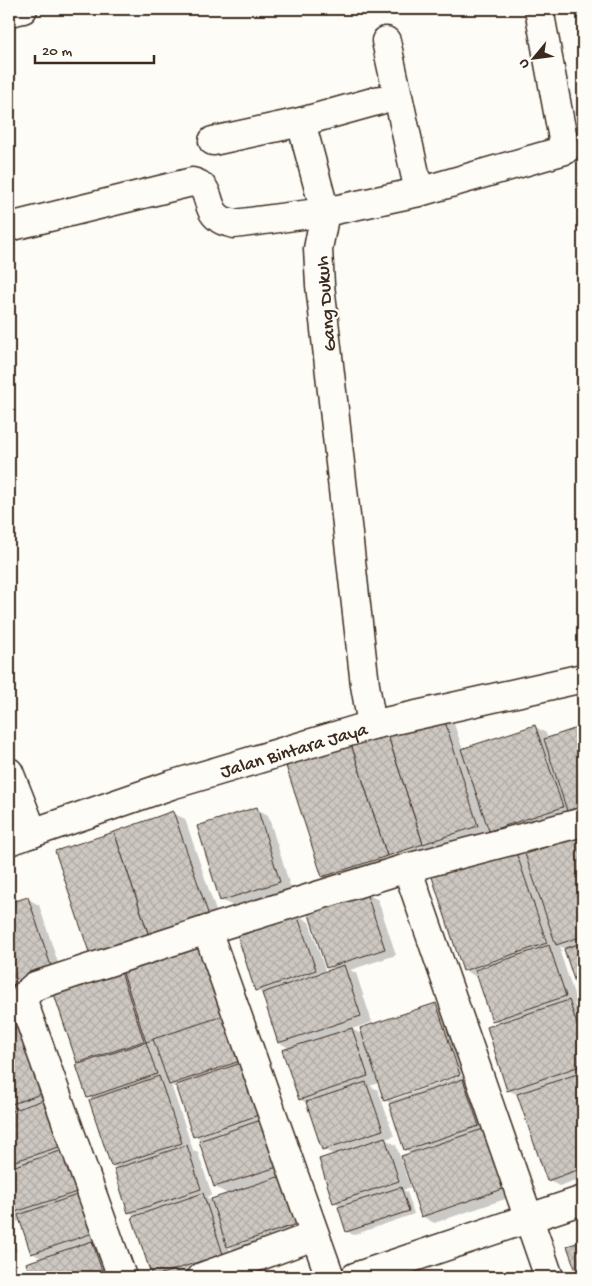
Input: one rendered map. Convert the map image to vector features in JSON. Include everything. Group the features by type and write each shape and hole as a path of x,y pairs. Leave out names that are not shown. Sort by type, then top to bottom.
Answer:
{"street":[{"path":"9,12 24,9"},
{"path":"9,228 192,182 198,183 205,188 213,212 217,217 234,224 326,212 419,192 574,148 540,9"},
{"path":"386,42 419,192"},
{"path":"213,141 301,122 380,100"},
{"path":"301,122 326,212"},
{"name":"Gang Dukuh","path":"326,212 318,249 320,286 365,685 372,725"},
{"name":"Jalan Bintara Jaya","path":"21,837 172,785 372,725 583,678"},
{"path":"9,772 21,837"},
{"path":"122,1277 24,1004 26,994 36,986 207,930 407,868 583,822"},
{"path":"407,868 549,1277"},
{"path":"207,930 330,1277"},
{"path":"355,1277 583,1200"},
{"path":"202,1277 314,1236"}],"building":[{"path":"443,715 478,826 423,844 387,733"},
{"path":"535,725 563,807 489,831 461,749"},
{"path":"583,726 583,806 567,811 544,739"},
{"path":"387,733 423,844 387,856 351,744"},
{"path":"351,744 387,856 322,877 286,766"},
{"path":"257,807 280,882 220,901 197,826"},
{"path":"173,811 209,916 149,936 114,832"},
{"path":"114,832 149,936 90,955 55,851"},
{"path":"583,835 583,936 556,945 525,854"},
{"path":"514,846 547,943 463,971 431,874"},
{"path":"366,892 385,949 326,968 308,911"},
{"path":"28,897 53,972 9,986 9,903"},
{"path":"297,914 316,970 255,991 237,934"},
{"path":"197,939 223,1017 146,1042 120,964"},
{"path":"583,942 583,993 579,995 564,949"},
{"path":"549,945 566,996 492,1021 475,970"},
{"path":"344,965 361,1016 278,1043 262,993"},
{"path":"120,969 144,1041 77,1063 53,991"},
{"path":"569,1000 583,1043 583,1065 507,1091 487,1027"},
{"path":"583,1002 583,1023 577,1004"},
{"path":"436,1003 460,1075 384,1101 360,1028"},
{"path":"229,1014 243,1060 169,1085 153,1039"},
{"path":"25,1025 47,1092 9,1105 9,1030"},
{"path":"352,1028 368,1076 299,1100 282,1050"},
{"path":"146,1042 157,1074 87,1098 76,1065"},
{"path":"244,1062 262,1114 193,1137 176,1085"},
{"path":"583,1072 583,1168 547,1181 517,1094"},
{"path":"159,1076 182,1143 111,1166 89,1100"},
{"path":"463,1079 479,1126 404,1150 389,1104"},
{"path":"366,1082 383,1130 322,1150 306,1102"},
{"path":"46,1099 62,1146 9,1163 9,1112"},
{"path":"270,1117 287,1164 214,1187 199,1141"},
{"path":"483,1129 503,1189 421,1217 401,1156"},
{"path":"385,1137 399,1181 333,1203 319,1159"},
{"path":"187,1145 201,1189 128,1213 114,1169"},
{"path":"66,1149 80,1191 9,1214 9,1168"},
{"path":"287,1174 303,1222 227,1247 211,1199"},
{"path":"401,1187 409,1211 346,1232 338,1207"},
{"path":"203,1193 223,1254 152,1277 132,1217"},
{"path":"80,1194 93,1233 31,1254 18,1215"},
{"path":"92,1241 104,1277 31,1277 26,1263"},
{"path":"583,1241 583,1277 578,1277 567,1246"}]}
